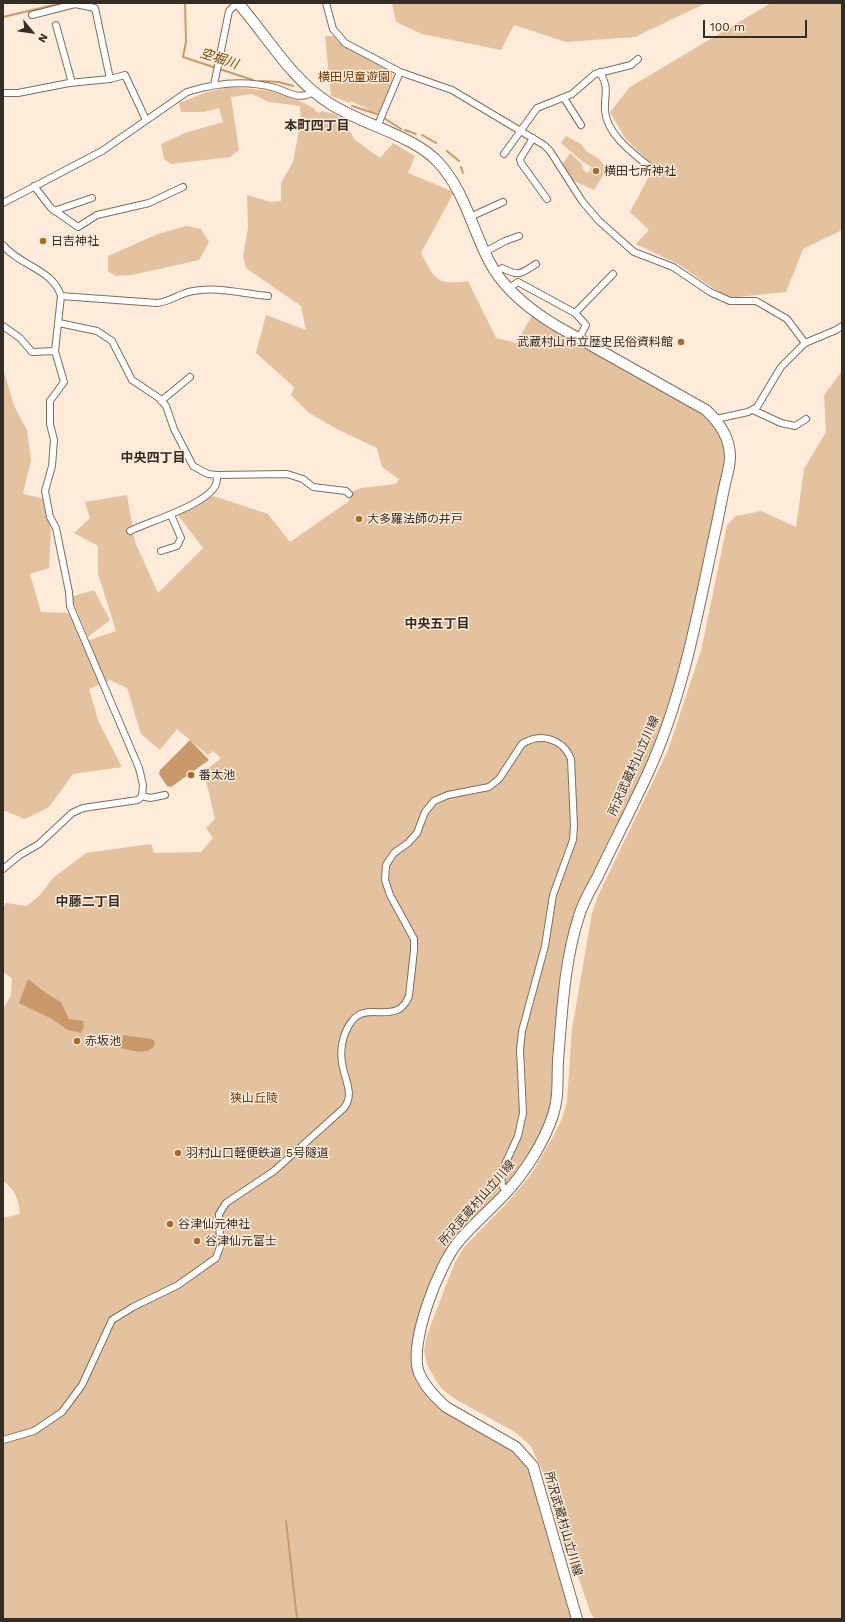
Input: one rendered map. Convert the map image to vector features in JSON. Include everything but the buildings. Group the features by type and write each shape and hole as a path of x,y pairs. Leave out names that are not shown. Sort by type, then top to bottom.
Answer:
{"main road":[{"name":"所沢武蔵村山立川線","path":"238,3 299,78 313,92 336,108 408,142 436,160 448,174 457,189 485,252 496,272 509,288 534,312 706,410 716,419 725,435 730,459 694,628 676,697 648,772 579,915 568,964 558,1064 557,1100 553,1118 527,1166 506,1192 459,1241 448,1256 441,1270 417,1343 416,1358 419,1372 428,1389 437,1399 446,1407 516,1447 533,1466 577,1619"}],"street":[{"path":"214,85 230,11 238,3"},
{"path":"326,3 333,29 342,40 400,72 452,90 533,138 550,151 582,201 599,220 634,252 673,268 710,292 730,301 756,301 787,319 805,343"},
{"path":"32,15 75,4 95,8 110,79"},
{"path":"56,25 72,83"},
{"path":"504,154 537,108 564,98 578,90 594,74 631,65 638,59"},
{"path":"377,127 400,72"},
{"path":"600,72 607,89 605,110 607,122 622,142 650,168"},
{"path":"3,93 18,93 43,86 110,79 125,75 146,120"},
{"path":"3,203 102,150 187,92 214,85 239,82 274,87 302,96 313,92"},
{"path":"564,98 581,125"},
{"path":"533,138 520,159 521,163 547,199"},
{"path":"34,186 54,211 78,227 97,215 149,203 183,187"},
{"path":"54,211 92,198"},
{"path":"470,217 503,202"},
{"path":"485,252 505,241 519,236"},
{"path":"3,245 6,250 30,264 52,281 60,290 59,323 55,352 64,382 50,401 50,424 54,440 52,466 45,492 50,517 56,528 69,592 70,606 138,768 143,785 142,796 138,800 83,808 72,812 63,819 48,836 20,854 3,869"},
{"path":"496,272 502,268 516,275 536,264"},
{"path":"575,313 613,274"},
{"path":"509,288 518,282 575,313 586,325 579,338"},
{"path":"61,296 157,303 166,302 179,295 203,289 268,296"},
{"path":"59,323 97,331 107,336 117,348 132,380 162,401 166,406 174,429 193,466 208,474 218,475 287,474 303,479 313,486 346,491 349,494"},
{"path":"3,326 20,338 32,352 55,352"},
{"path":"716,419 753,410 757,407 781,368 805,343 842,326"},
{"path":"162,401 190,377"},
{"path":"753,410 781,423 795,426 806,419"},
{"path":"130,531 144,524 171,515 208,494 216,485 218,475"},
{"path":"161,551 177,546 180,538 171,515"},
{"path":"3,1440 34,1432 62,1412 82,1385 109,1325 114,1318 178,1285 216,1258 220,1247 219,1214 224,1206 284,1163 344,1108 349,1100 350,1093 343,1068 341,1050 351,1022 356,1016 366,1012 398,1011 407,1002 409,996 414,945 412,934 396,909 387,885 385,870 390,858 413,838 420,826 425,812 434,801 443,796 489,787 498,779 522,744 528,740 543,737 559,743 567,750 571,759 574,826 570,850 553,895 545,946 522,1031 521,1068 523,1113 518,1136 501,1173 502,1185 506,1192"},
{"path":"142,796 150,798 165,795"}],"green space":[{"path":"392,3 706,3 635,37 566,42 514,25 501,50 422,34 396,22"},
{"path":"771,3 842,4 842,230 803,249 786,292 728,298 678,264 636,244 649,230 630,212 654,167 625,138 610,112 630,87"},
{"name":"横田児童遊園","path":"325,36 334,36 337,41 342,44 391,70 391,85 379,113 371,111 351,101 350,103 331,96"},
{"name":"狭山丘陵","path":"226,88 261,90 283,94 304,103 320,113 321,111 334,114 350,123 348,128 355,140 380,158 393,143 415,156 408,173 454,192 421,253 430,269 438,279 449,282 468,281 496,338 525,345 522,333 534,312 706,410 728,446 672,712 579,915 568,964 557,1100 527,1166 449,1256 417,1343 428,1389 525,1455 577,1619 3,1619 3,1218 20,1214 16,1195 3,1181 3,1009 11,995 12,978 3,972 3,908 6,903 27,906 40,895 53,878 86,853 151,844 154,853 201,852 213,838 206,828 215,819 204,772 221,758 213,751 208,755 177,729 160,750 141,734 127,688 110,680 89,689 99,723 122,767 73,774 49,807 25,819 3,810 3,368 14,406 27,430 31,460 23,494 45,499 51,530 49,568 30,574 41,612 68,613 86,641 116,631 98,574 98,546 74,533 90,518 85,502 127,495 135,542 158,593 203,548 177,514 213,496 268,514 290,542 349,501 351,492 361,488 396,484 399,479 382,467 377,448 337,429 309,413 291,395 294,387 256,353 266,315 306,330 301,306 246,268 243,256 248,227 247,195 271,202 281,201 281,183 293,162 301,120 300,106 269,102 252,94 231,97 239,150 230,157 171,164 164,159 161,144 185,133 223,122 219,108 204,112 181,112 179,103 207,92"},
{"path":"566,136 581,144 586,151 599,159 607,169 594,190 572,180 562,165 570,153 582,164 583,170 588,173 592,167 583,162 561,143"},
{"path":"186,226 201,229 209,242 199,260 132,275 116,276 108,271 108,256 158,234"},
{"path":"842,371 842,1619 595,1619 591,1614 567,1544 559,1531 546,1479 531,1446 515,1432 455,1399 442,1389 427,1364 424,1351 427,1335 455,1262 465,1246 508,1202 532,1173 563,1116 567,1101 572,1029 592,913 597,898 668,750 701,651 727,525 736,516 761,511 796,527 804,469 826,432 824,395"},
{"path":"94,590 110,620 88,637 71,597"}],"shaded area":[{"name":"番太池","path":"190,740 209,760 171,787 167,786 159,774 160,770"},
{"name":"赤坂池","path":"28,979 61,1002 69,1019 83,1021 84,1027 81,1033 68,1030 52,1019 19,1003"},
{"name":"赤坂池","path":"123,1035 151,1039 154,1040 155,1044 152,1048 144,1052 121,1048"}],"waterway":[{"name":"空堀川","path":"3,17 62,3"},
{"name":"空堀川","path":"185,3 186,42 183,57 253,80"},
{"name":"空堀川","path":"260,81 279,82 293,86"},
{"name":"空堀川","path":"352,106 377,114"},
{"name":"空堀川","path":"384,118 401,129"},
{"name":"空堀川","path":"405,130 416,134"},
{"name":"空堀川","path":"422,135 436,143"},
{"name":"空堀川","path":"447,151 459,161"},
{"name":"空堀川","path":"461,167 463,173"},
{"path":"286,1521 297,1619"}],"place":[{"name":"横田七所神社","path":"596,171"},
{"name":"日吉神社","path":"43,241"},
{"name":"武蔵村山市立歴史民俗資料館","path":"681,342"},
{"name":"大多羅法師の井戸","path":"359,519"},
{"name":"番太池","path":"191,775"},
{"name":"赤坂池","path":"77,1041"},
{"name":"羽村山口軽便鉄道 5号隧道","path":"178,1153"},
{"name":"谷津仙元神社","path":"170,1224"},
{"name":"谷津仙元富士","path":"197,1241"}],"district":[{"name":"本町四丁目","path":"317,126"},
{"name":"中央四丁目","path":"153,458"},
{"name":"中央五丁目","path":"437,624"},
{"name":"中藤二丁目","path":"88,902"}]}
